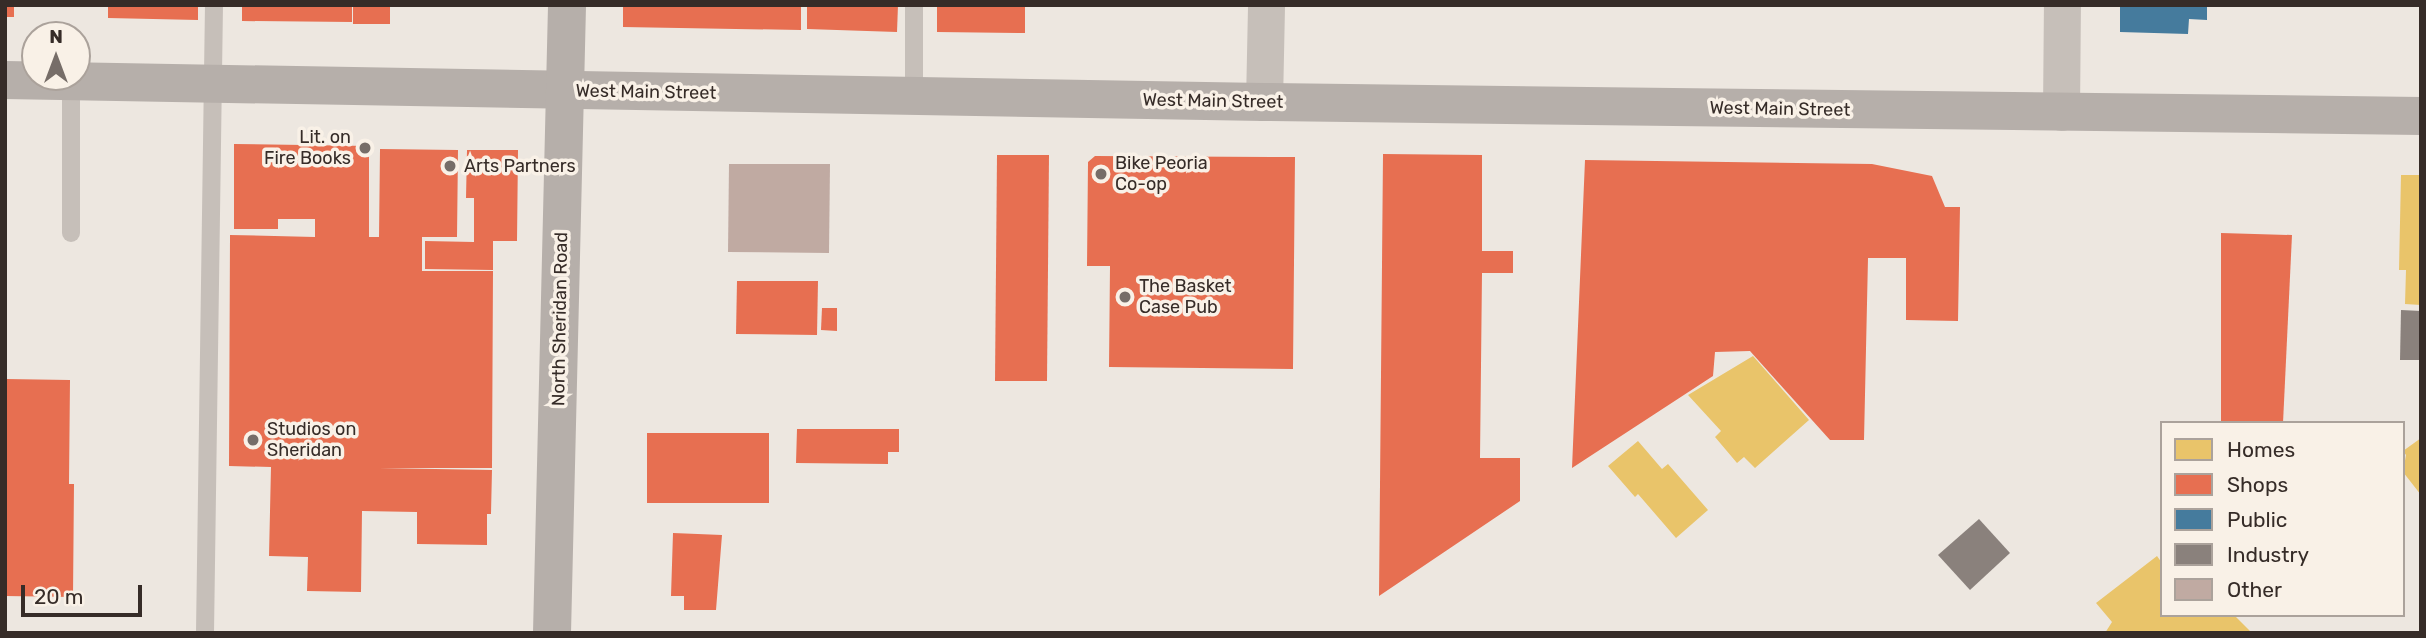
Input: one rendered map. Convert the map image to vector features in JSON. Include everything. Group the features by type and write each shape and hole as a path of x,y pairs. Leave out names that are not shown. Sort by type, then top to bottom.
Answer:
{"main road":[{"name":"North Sheridan Road","path":"552,633 567,5"},
{"name":"West Main Street","path":"91,81 1264,102 2421,116"}],"street":[{"path":"1264,102 1266,5"},
{"path":"2061,112 2062,5"}],"lane":[{"path":"205,633 214,5"},
{"path":"914,5 914,95"},
{"path":"71,91 71,233"}],"building: Homes":[{"path":"2401,175 2421,175 2421,305 2405,304 2406,270 2399,270"},
{"path":"1753,356 1809,420 1755,468 1744,457 1737,463 1715,437 1721,431 1688,395"},
{"path":"2421,438 2421,495 2405,475 2405,450"},
{"path":"1638,441 1662,469 1668,464 1708,510 1676,538 1638,494 1635,497 1608,466"},
{"path":"2157,556 2160,560 2160,617 2236,617 2252,633 2105,633 2112,622 2096,603"}],"building: Shops":[{"path":"5,5 14,5 14,17 5,17"},
{"path":"108,5 198,5 198,20 108,18"},
{"path":"242,5 352,5 352,22 242,21"},
{"path":"353,5 390,5 390,24 353,24"},
{"path":"623,5 801,5 801,30 623,27"},
{"path":"807,5 898,5 897,32 807,29"},
{"path":"937,5 1025,5 1025,33 937,32"},
{"path":"234,144 369,146 369,237 379,237 380,149 458,150 457,237 422,237 422,271 493,271 492,468 379,468 492,470 487,545 417,544 417,512 362,511 361,592 307,591 308,557 269,556 271,467 229,466 230,235 315,237 315,219 278,219 278,229 234,229"},
{"path":"467,150 518,150 517,241 493,241 493,270 425,269 425,241 474,242 474,198 466,198"},
{"path":"1383,154 1482,155 1482,251 1513,251 1513,273 1482,273 1480,458 1520,458 1520,501 1379,596"},
{"path":"997,155 1049,155 1047,381 995,381"},
{"path":"1095,156 1295,157 1293,369 1109,367 1110,266 1087,266 1088,162"},
{"path":"1585,160 1872,164 1932,176 1945,207 1960,207 1958,321 1906,320 1906,258 1868,258 1864,440 1830,440 1750,351 1715,352 1713,376 1572,468"},
{"path":"2221,233 2292,235 2283,421 2221,421"},
{"path":"737,281 818,281 817,335 736,334"},
{"path":"822,308 837,308 837,331 821,330"},
{"path":"6,379 70,380 69,484 74,484 73,597 5,596"},
{"path":"797,429 899,429 899,452 888,452 888,464 796,463"},
{"path":"647,433 769,433 769,503 647,503"},
{"path":"673,533 722,535 716,610 684,610 684,596 671,596"}],"building: Public":[{"path":"2120,5 2207,5 2207,20 2189,19 2188,34 2120,32"}],"building: Industry":[{"path":"2401,310 2421,311 2421,360 2400,360"},
{"path":"1979,519 2010,553 1970,590 1938,555"}],"building: Other":[{"path":"729,164 830,164 829,253 728,252"}],"place":[{"name":"Lit. on Fire Books","path":"365,148"},
{"name":"Arts Partners","path":"450,166"},
{"name":"Bike Peoria Co-op","path":"1101,174"},
{"name":"The Basket Case Pub","path":"1125,297"},
{"name":"Studios on Sheridan","path":"253,440"}]}
